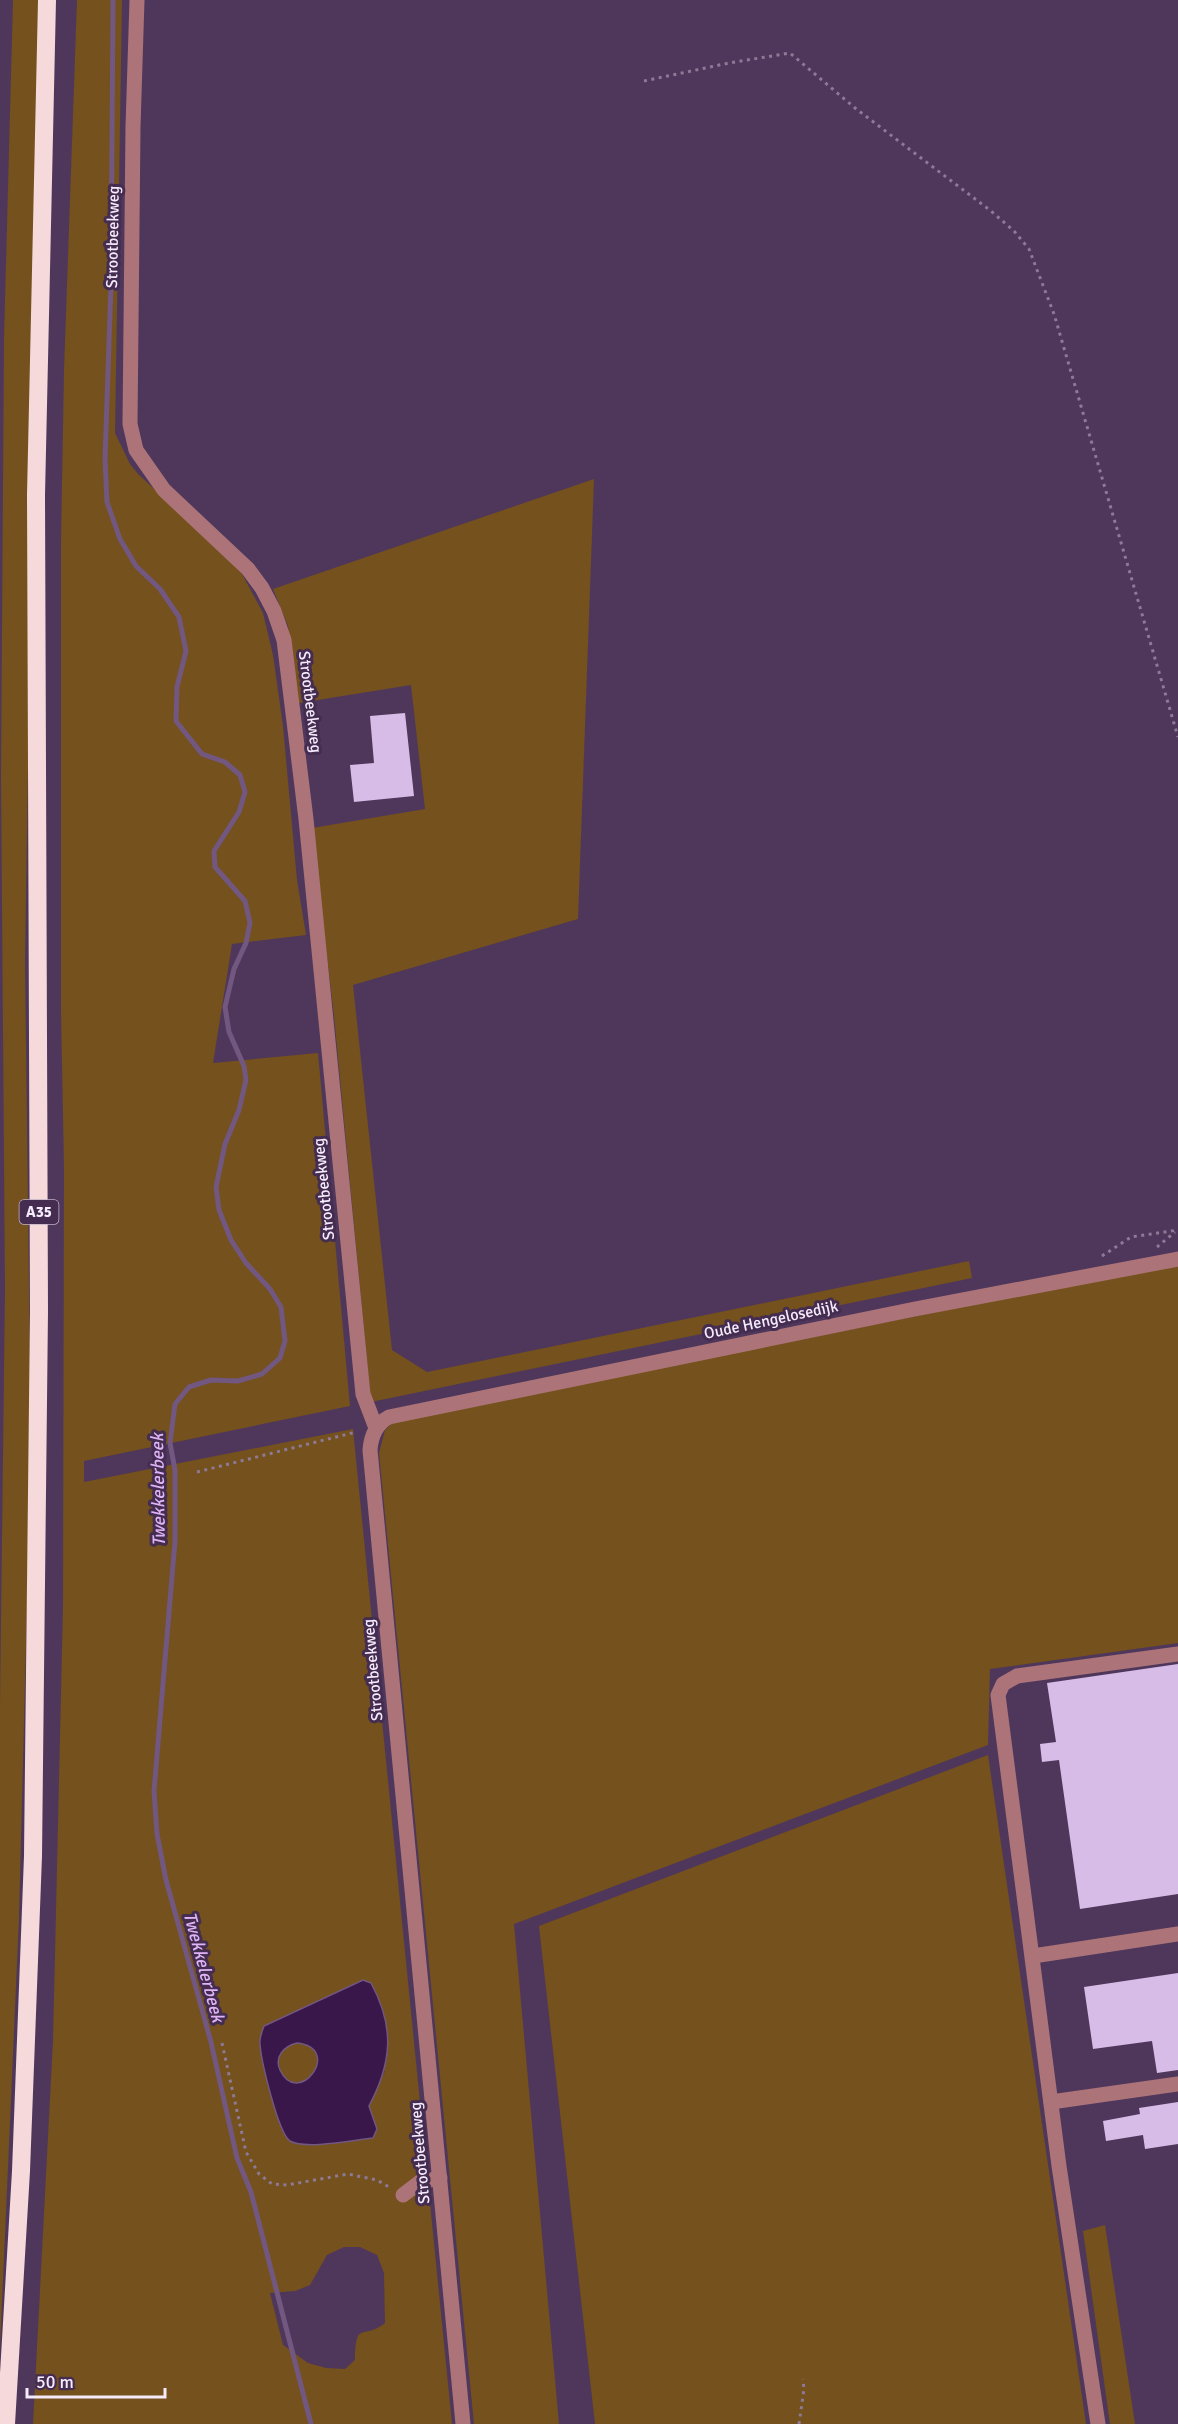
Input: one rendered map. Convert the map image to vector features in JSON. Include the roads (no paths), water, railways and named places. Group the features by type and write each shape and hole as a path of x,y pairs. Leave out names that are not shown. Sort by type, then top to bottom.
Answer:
{"highway":[{"name":"A35","path":"6,2424 21,2171 33,1856 39,1311 36,495 47,0"}],"street":[{"name":"Strootbeekweg","path":"137,0 133,127 130,424 136,450 164,490 248,569 262,588 274,611 284,640 306,819 363,1394 376,1428 370,1441 370,1450 463,2424"},
{"name":"Oude Hengelosedijk","path":"376,1428 389,1417 915,1309 1178,1259"},
{"path":"1098,2424 1051,2102 998,1695 1003,1684 1017,1676 1178,1653"},
{"path":"1033,1956 1178,1934"},
{"path":"1051,2102 1178,2084"},
{"path":"404,2195 420,2182 440,2178"}],"waterway":[{"name":"Twekkelerbeek","path":"113,0 111,285 105,459 107,502 120,539 136,566 160,589 179,617 186,651 177,687 176,721 202,754 225,762 240,775 245,792 239,812 214,851 215,867 245,901 250,923 246,943 234,969 225,1007 229,1032 244,1066 246,1080 239,1110 225,1144 216,1187 219,1210 231,1240 246,1263 270,1289 281,1307 285,1341 280,1358 262,1374 238,1381 211,1380 189,1387 175,1404 170,1443 175,1470 175,1541 154,1791 157,1834 166,1880 211,2042 237,2158 251,2192 311,2424"}]}
